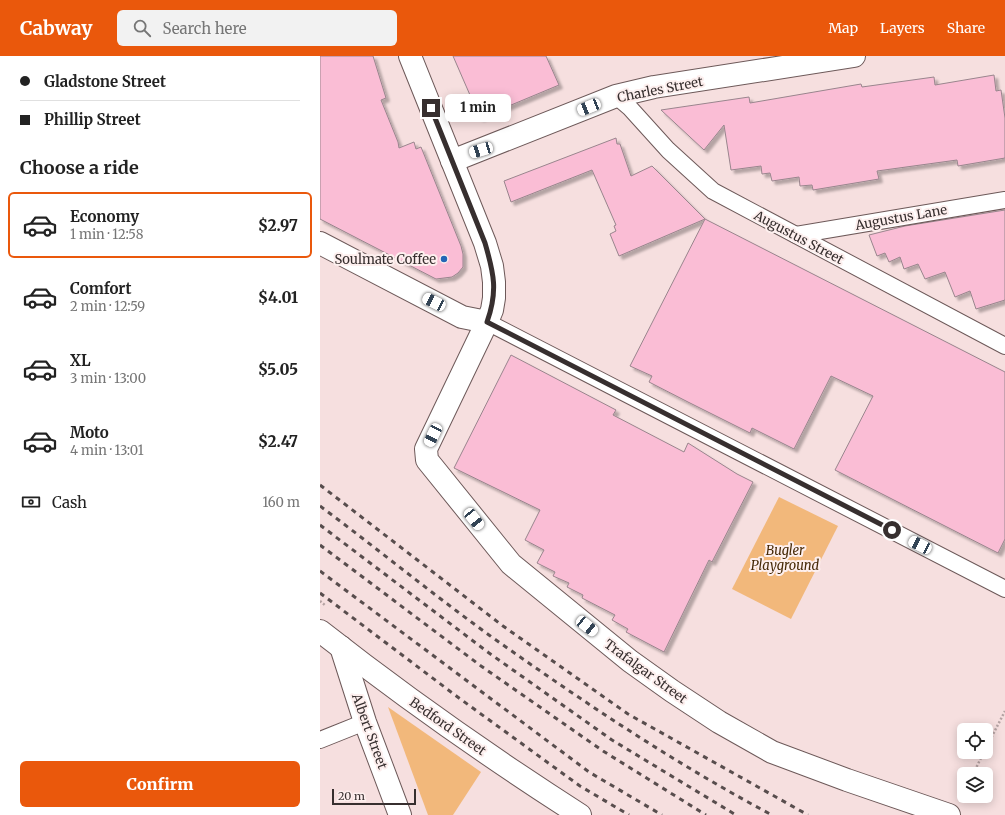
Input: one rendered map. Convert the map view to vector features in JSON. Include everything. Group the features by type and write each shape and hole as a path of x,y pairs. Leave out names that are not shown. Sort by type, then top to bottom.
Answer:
{"street":[{"name":"Trafalgar Street","path":"410,56 485,243 492,266 494,282 494,298 487,322 426,449 427,460 512,564 630,661 672,691 726,726 772,752 847,780 949,815"},
{"name":"Charles Street","path":"452,161 616,96 654,87 854,56"},
{"path":"320,243 462,316 487,322"},
{"name":"Bedford Street","path":"320,631 407,697 518,775 580,815"},
{"name":"Albert Street","path":"340,647 400,815"}],"lane":[{"name":"Augustus Street","path":"616,96 630,108 668,150 713,191 1005,346"},
{"name":"Augustus Lane","path":"796,235 1005,200"},
{"path":"487,322 1005,589"},
{"path":"320,740 366,722"}],"path":[{"path":"993,734 1005,711"}],"green space":[{"name":"Bugler Playground","path":"779,497 838,526 791,619 732,589"},
{"path":"388,707 481,772 453,815 428,815"}],"building":[{"path":"320,56 373,56 386,98 381,100 399,148 414,142 416,149 421,147 461,246 463,254 463,267 452,277 436,279 320,219"},
{"path":"453,56 546,56 559,85 480,118"},
{"path":"994,75 996,91 1001,90 1005,118 1005,158 958,166 957,160 877,171 879,179 813,190 812,185 800,186 799,177 772,181 770,173 762,174 761,166 731,170 724,125 704,150 661,110 749,97 750,103 861,84 862,87 934,77 935,85"},
{"path":"616,138 617,144 620,144 631,176 652,166 705,219 619,256 610,234 616,231 614,226 616,225 592,170 511,202 504,181"},
{"path":"1005,210 1005,300 976,309 970,291 955,297 945,272 925,279 918,264 904,269 900,257 889,262 885,253 877,256 869,235 905,226"},
{"path":"705,219 1005,372 1005,539 998,553 835,470 873,396 831,376 794,449 752,428 750,433 688,402 649,382 652,376 630,366"},
{"path":"511,355 616,410 613,415 684,452 688,443 737,474 753,482 712,562 709,560 664,652 626,632 628,629 612,620 615,615 582,598 583,595 567,587 569,583 553,576 555,572 537,563 544,550 525,540 540,510 454,468"}],"railway":[{"path":"320,485 503,626 628,714 808,815"},
{"path":"320,506 474,624 563,687 666,754 772,815"},
{"path":"320,525 489,653 612,740 736,815"},
{"path":"320,545 481,666 603,751 706,815"},
{"path":"320,571 589,772 662,815"},
{"path":"320,593 459,698 580,786 629,815"}],"place":[{"name":"Soulmate Coffee","path":"444,259"}],"route":[{"path":"431,108 485,243 492,266 494,298 492,310 487,322 892,530"}]}
